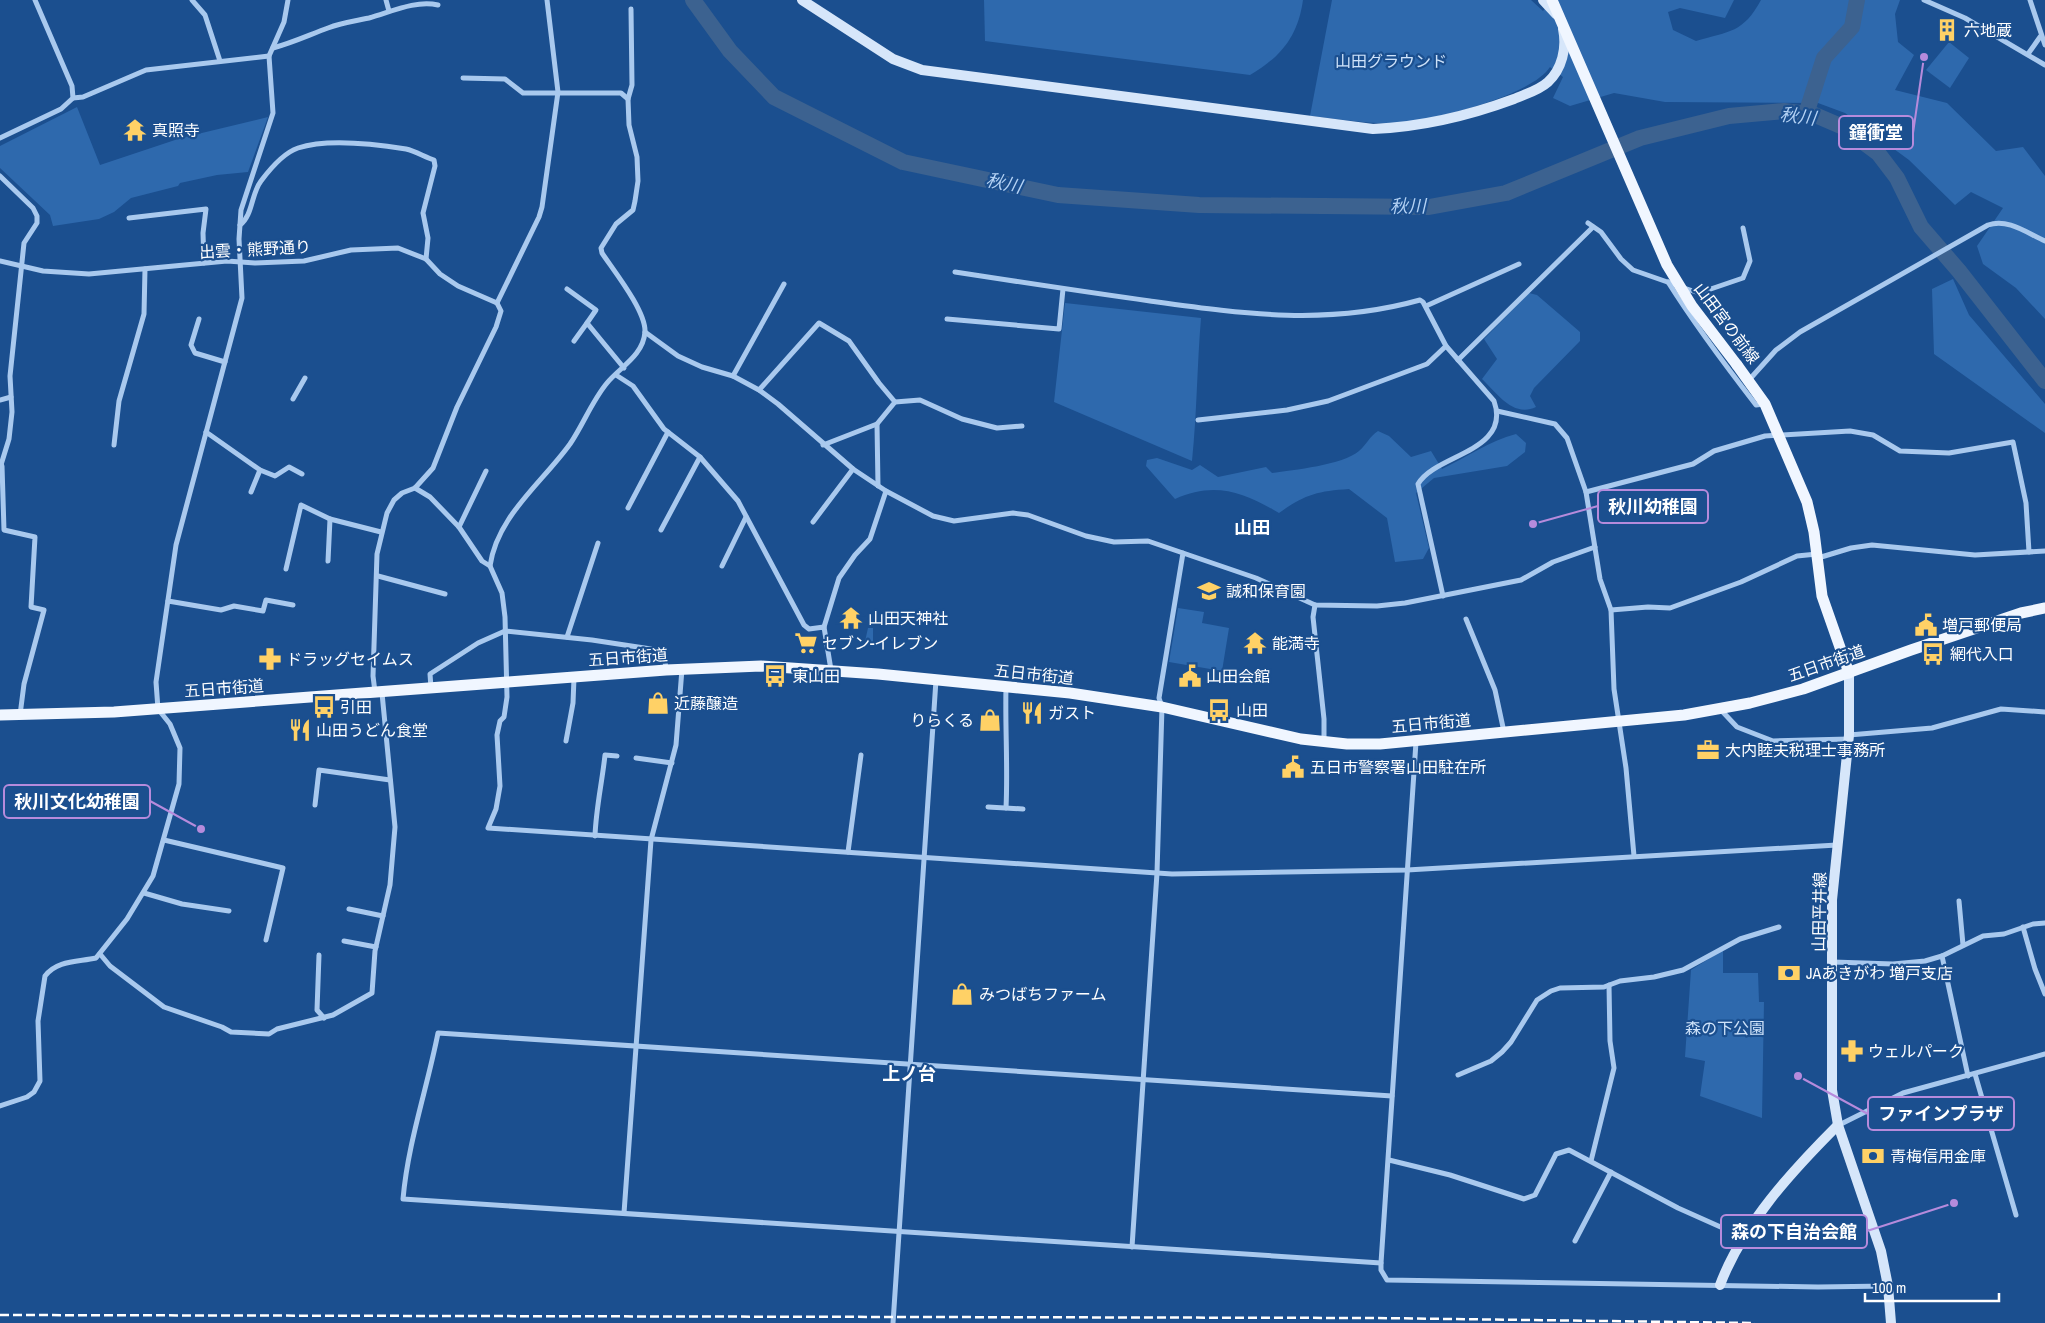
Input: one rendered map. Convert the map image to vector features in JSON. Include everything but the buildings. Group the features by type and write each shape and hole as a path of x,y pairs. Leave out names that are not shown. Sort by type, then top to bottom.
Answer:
{"main road":[{"name":"山田宮の前線","path":"1552,0 1667,265 1686,298 1765,404 1780,435 1810,512 1822,596 1849,673"},
{"name":"五日市街道","path":"0,715 158,710 666,670 761,666 831,670 1070,693 1162,707 1278,735 1324,742 1380,744 1619,721 1720,708 1781,696 2003,619 2045,608"}],"street":[{"path":"35,0 72,86 73,98"},
{"path":"192,0 205,15 220,61"},
{"path":"0,1106 34,1092 40,1081 38,1021 45,976 50,970 60,964 95,958 100,954 144,893 153,876 179,784 180,748 170,724 158,710 156,682 176,545 242,298 240,261 241,210 275,106 269,56 284,22 288,0"},
{"path":"386,0 389,11"},
{"path":"100,954 110,966 164,1007 222,1027 231,1032 269,1034 276,1029 333,1016 372,993 376,947 390,886 395,827 379,693 373,676 378,554 381,532 394,500 402,493 415,488 433,468 457,407 496,327 501,311 497,303 539,216 553,140 558,92 547,0"},
{"path":"802,0 892,59 922,70 1372,129 1403,127 1471,114 1531,92 1545,84 1560,63 1565,39 1558,18 1543,0"},
{"path":"1924,0 1965,18 2045,65"},
{"path":"2030,0 2040,37 2045,45"},
{"path":"273,48 298,41 340,24 389,11 430,3 438,5"},
{"path":"631,9 632,85 628,99 629,125 637,157 638,182 633,210 616,224 601,248 602,253 633,301 645,332 678,356 702,367 733,376 759,390 778,404 823,445 853,469 886,491 943,519 954,521 1013,513 1028,515 1086,536 1114,542 1148,541 1256,578 1315,605 1377,606 1443,596 1521,580 1553,562 1595,547"},
{"path":"2028,54 2040,37"},
{"path":"0,138 60,108 73,98 83,97 146,70 269,56"},
{"path":"463,78 505,79 523,93 622,93 628,99"},
{"path":"240,225 245,221 259,182 281,158 297,148 316,144 355,143 407,150 434,160 435,166 423,213 428,238 426,259"},
{"path":"0,176 33,208 37,216 37,223 24,244 10,376 9,439 1,467 4,530 34,537 30,606 44,610 24,684 20,715"},
{"path":"129,218 206,209 202,234 204,263"},
{"path":"1749,381 1776,350 1800,332 1980,229 1996,222 2006,224 2045,241"},
{"path":"1588,224 1601,232 1621,259 1634,270 1699,293 1744,278 1750,261 1743,228"},
{"path":"1458,360 1593,227"},
{"name":"出雲・熊野通り","path":"0,262 43,271 89,274 204,263 240,261 256,263 304,260 351,250 388,248 411,252 426,259 440,274 458,286 497,303"},
{"path":"1426,306 1519,264"},
{"path":"114,445 119,401 144,314 145,269"},
{"path":"955,272 1063,289 1256,315 1317,316 1360,313 1389,309 1420,300 1426,306 1446,346 1494,401 1497,411 1494,426 1487,437 1467,453 1423,475 1418,484 1443,596"},
{"path":"1668,282 1700,332 1756,405 1765,404"},
{"path":"733,376 784,284"},
{"path":"567,289 596,310 574,341"},
{"path":"947,319 1059,329 1063,289"},
{"path":"199,319 191,345 194,353 225,362"},
{"path":"587,323 624,368"},
{"path":"759,390 819,324 849,341 895,402"},
{"path":"490,566 494,548 515,511 569,445 607,382 624,368 637,352 645,332"},
{"path":"1198,420 1287,410 1328,401 1427,364 1446,346"},
{"path":"616,375 633,386 668,432 700,457 738,501 804,625 809,629 824,627"},
{"path":"293,400 306,378"},
{"path":"0,400 11,398"},
{"path":"823,445 877,424 895,402 920,400 962,419 997,428 1022,426"},
{"path":"1497,411 1555,424 1561,429 1567,438 1586,492 1600,579 1611,610 1614,689 1634,856"},
{"path":"877,424 878,486"},
{"path":"1586,492 1693,464 1714,451 1765,436 1850,431 1873,435 1900,451 1949,453 2013,442 2026,503 2029,552"},
{"path":"206,432 260,470 275,476 289,467 302,474"},
{"path":"628,508 668,432"},
{"path":"661,530 700,457"},
{"path":"813,522 853,469"},
{"path":"251,492 260,470"},
{"path":"459,527 486,471"},
{"path":"415,488 430,497 459,527 482,561 490,566 502,593 507,682 504,717 497,735 500,786 496,809 488,828 1157,873 1407,870 1837,844"},
{"path":"831,670 824,627 839,578 870,538 886,491"},
{"path":"286,569 301,505 330,519 381,532"},
{"path":"722,566 746,517"},
{"path":"328,561 330,519"},
{"path":"567,637 598,543"},
{"path":"1611,610 1648,607 1670,608 1741,582 1797,556 1817,556 1872,545 1975,555 2045,551"},
{"path":"1132,1247 1157,873 1162,707 1159,698 1183,553"},
{"path":"378,576 445,594"},
{"path":"168,602 220,610 234,606 263,611 266,600 293,605"},
{"path":"1315,605 1313,617 1324,719 1324,742"},
{"path":"1466,618 1495,690 1504,733"},
{"path":"431,688 430,674 478,643 505,631 567,637 664,651 666,670"},
{"path":"624,1214 651,840 672,763 680,711 682,669"},
{"name":"山田平井線","path":"1849,673 1849,737 1832,900 1832,1090 1838,1125 1881,1250 1888,1286 1891,1323"},
{"path":"566,741 573,703 574,677"},
{"path":"893,1323 936,680"},
{"path":"1006,687 1004,733 1008,771 1006,808"},
{"path":"1720,708 1737,727 1773,740 1849,737 1932,728 2001,709 2045,712"},
{"path":"1416,741 1381,1263 1381,1270 1387,1280 1818,1287 1888,1286"},
{"path":"594,836 596,800 601,788 605,756 617,756"},
{"path":"848,852 861,756"},
{"path":"636,758 672,763"},
{"path":"315,805 319,770 390,780"},
{"path":"988,807 1023,809"},
{"path":"164,840 283,868 266,940"},
{"path":"144,893 182,904 229,911"},
{"path":"1959,901 1962,945"},
{"path":"349,909 383,916"},
{"path":"1833,962 1893,964 1925,961 1942,956 1984,936 2004,934 2023,927 2045,923"},
{"path":"1458,1075 1491,1061 1502,1052 1511,1042 1537,1000 1551,991 1560,988 1609,985 1620,981 1654,977 1683,970 1740,939 1779,927"},
{"path":"2023,927 2035,969 2045,994"},
{"path":"344,941 376,947"},
{"path":"319,955 317,1010 324,1018"},
{"path":"1942,956 1968,1076"},
{"path":"1591,1161 1614,1068 1610,1041 1609,985"},
{"path":"1381,1263 403,1199 410,1147 433,1061 438,1033 1143,1078 1392,1096"},
{"path":"1720,1285 1734,1252 1743,1238 1788,1180 1838,1125 1903,1092 2045,1054"},
{"path":"1976,1074 2016,1216"},
{"path":"1389,1160 1450,1175 1524,1199 1535,1195 1556,1154 1569,1150 1678,1208 1743,1238"},
{"path":"1575,1241 1611,1172"}],"green space":[{"path":"984,0 1303,0 1297,24 1286,44 1271,61 1250,75 985,41"},
{"name":"山田グラウンド","path":"1332,0 1531,0 1543,11 1552,0 1734,0 1725,18 1680,8 1668,12 1673,30 1696,41 1727,32 1741,25 1748,19 1761,0 1900,0 1895,14 1898,42 1914,55 1895,90 1947,103 1996,151 2023,147 2045,176 2045,319 2016,288 1983,264 1977,246 2003,208 1971,192 1955,205 1909,160 1845,113 1818,103 1665,102 1614,93 1570,106 1553,98 1563,77 1550,67 1540,78 1502,97 1430,118 1384,123 1310,116"},
{"path":"1949,42 1969,58 1950,88 1926,70"},
{"path":"77,107 100,165 181,138 268,117 248,172 217,175 180,183 178,186 131,198 114,212 99,219 53,226 50,215 0,168 0,146"},
{"path":"1953,279 1969,315 2045,404 2045,433 1934,354 1932,289"},
{"path":"1529,293 1537,295 1580,332 1580,341 1534,388 1530,396 1536,407 1528,410 1513,407 1482,379 1497,359 1484,339"},
{"path":"1065,303 1201,318 1192,461 1054,402"},
{"path":"1378,431 1389,436 1411,457 1431,451 1442,469 1487,445 1516,434 1526,443 1525,452 1507,466 1434,478 1416,493 1429,548 1423,559 1395,562 1387,518 1349,489 1311,495 1279,513 1253,499 1228,491 1203,491 1175,499 1146,466 1147,460 1157,458 1192,470 1200,465 1218,477 1266,467 1272,473 1342,460 1359,451"},
{"path":"1178,608 1204,612 1202,623 1229,628 1222,671 1169,662"},
{"path":"868,628 873,628 873,646 864,646"},
{"name":"森の下公園","path":"1723,950 1723,973 1758,973 1759,1002 1764,1002 1762,1118 1700,1096 1705,1061 1685,1057 1691,970"}],"waterway":[{"name":"秋川","path":"693,0 730,51 774,97 903,162 1058,195 1199,205 1429,207 1506,193 1640,138 1729,116 1784,111 1815,115 1843,127 1878,153 1897,178 1921,227 1959,271 2045,381"},
{"path":"1806,114 1824,58 1852,27 1857,0"}],"railway":[{"path":"0,1315 1376,1318 1755,1323"}],"place":[{"name":"六地蔵","path":"1947,30"},
{"name":"鐘衝堂","path":"1924,57"},
{"name":"真照寺","path":"135,130"},
{"name":"秋川幼稚園","path":"1533,524"},
{"name":"誠和保育園","path":"1209,591"},
{"name":"山田天神社","path":"851,618"},
{"name":"増戸郵便局","path":"1926,625"},
{"name":"セブン-イレブン","path":"806,643"},
{"name":"能満寺","path":"1255,643"},
{"name":"網代入口","path":"1933,654"},
{"name":"ドラッグセイムス","path":"270,659"},
{"name":"東山田","path":"775,676"},
{"name":"山田会館","path":"1190,676"},
{"name":"近藤醸造","path":"658,703"},
{"name":"引田","path":"324,707"},
{"name":"山田","path":"1219,710"},
{"name":"ガスト","path":"1032,713"},
{"name":"りらくる","path":"990,720"},
{"name":"山田うどん食堂","path":"300,730"},
{"name":"大内睦夫税理士事務所","path":"1708,750"},
{"name":"五日市警察署山田駐在所","path":"1293,767"},
{"name":"秋川文化幼稚園","path":"201,829"},
{"name":"JAあきがわ 増戸支店","path":"1789,973"},
{"name":"みつばちファーム","path":"962,994"},
{"name":"ウェルパーク","path":"1852,1051"},
{"name":"ファインプラザ","path":"1798,1076"},
{"name":"青梅信用金庫","path":"1873,1156"},
{"name":"森の下自治会館","path":"1954,1203"}],"district":[{"name":"山田","path":"1252,527"},
{"name":"上ノ台","path":"909,1073"}]}
